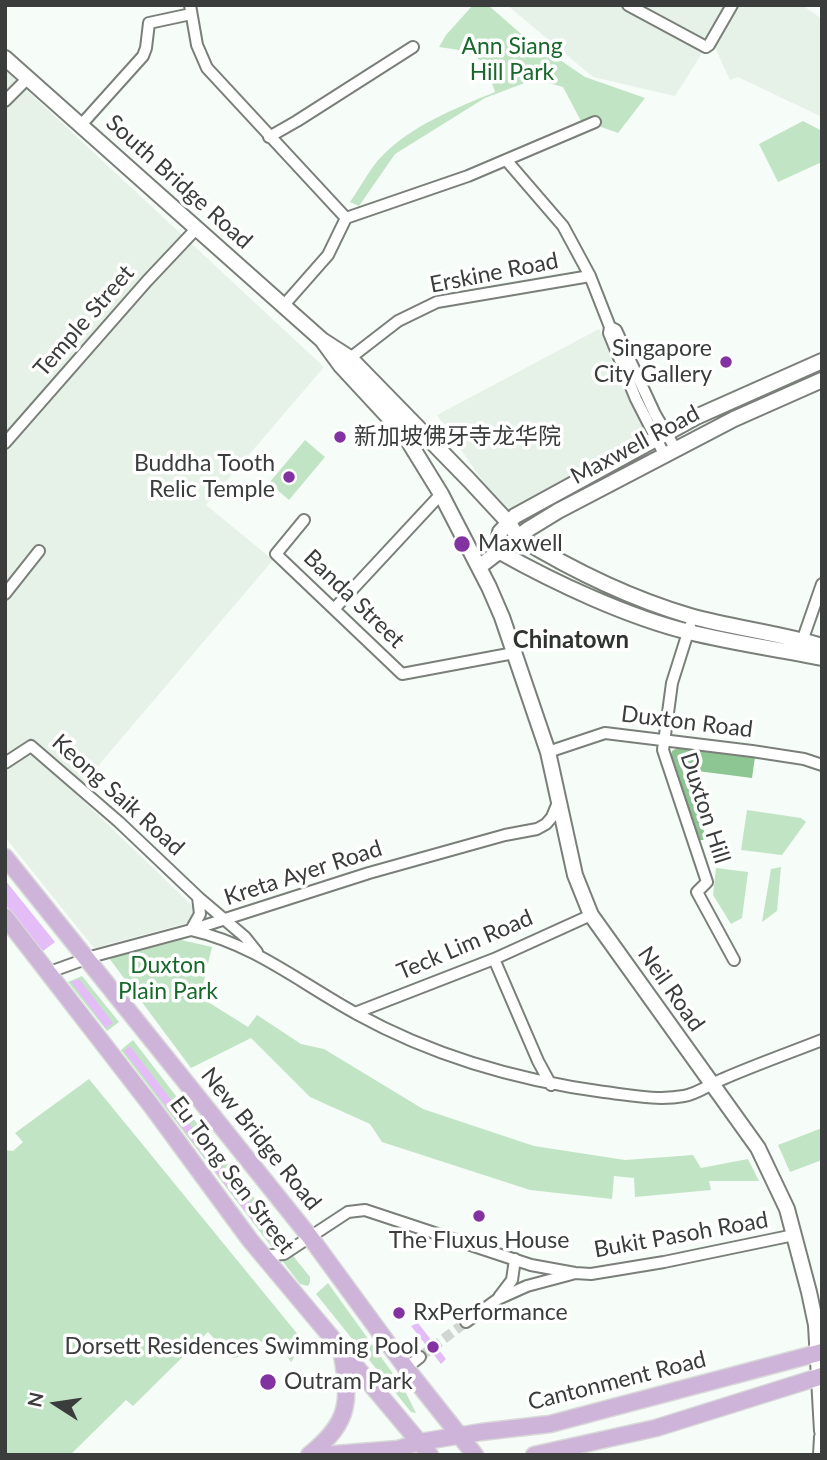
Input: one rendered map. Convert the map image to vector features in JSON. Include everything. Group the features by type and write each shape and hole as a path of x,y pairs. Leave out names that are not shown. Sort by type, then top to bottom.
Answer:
{"main road":[{"name":"South Bridge Road","path":"5,58 322,340 508,522 518,537"},
{"name":"South Bridge Road","path":"345,362 404,434 441,494 479,567"},
{"name":"Maxwell Road","path":"508,522 548,496 696,416 815,364"},
{"name":"Maxwell Road","path":"479,567 558,511 734,419 820,384"},
{"path":"508,522 500,532 500,552 604,601 688,632 800,646 822,646"},
{"path":"518,537 621,592 692,616 800,646 822,658"},
{"name":"Neil Road","path":"479,567 502,617 548,752 575,875 591,915 758,1148 788,1209 816,1325 820,1352 822,1431"},
{"name":"New Bridge Road","path":"5,857 310,1237 406,1368 475,1455"},
{"name":"Eu Tong Sen Street","path":"5,917 263,1256 425,1448"},
{"path":"309,1455 326,1441 347,1401 348,1390 341,1349"},
{"name":"Cantonment Road","path":"323,1455 425,1448 459,1436 550,1424 820,1352"},
{"path":"534,1455 567,1452 656,1428 821,1377"},
{"path":"821,1455 822,1437"}],"street":[{"path":"628,5 706,47 732,5"},
{"path":"81,125 143,56 149,23 191,10 197,45 207,68 346,218"},
{"path":"270,137 413,47"},
{"path":"5,101 27,79"},
{"path":"284,305 328,255 346,218 506,161 595,122"},
{"path":"506,161 563,226 590,276 610,327 616,330 670,451"},
{"name":"Temple Street","path":"5,443 197,228"},
{"name":"Erskine Road","path":"345,362 398,321 437,302 590,276"},
{"path":"815,364 820,384"},
{"path":"335,608 441,494"},
{"name":"Banda Street","path":"304,520 276,554 402,674 514,653"},
{"path":"5,594 38,551"},
{"path":"800,646 822,584"},
{"name":"Duxton Hill","path":"692,616 671,690 663,752 707,883 697,892 734,960"},
{"name":"Duxton Road","path":"548,752 599,734 664,739 791,757 822,765"},
{"name":"Keong Saik Road","path":"5,763 31,746 245,937 258,954"},
{"name":"Kreta Ayer Road","path":"47,973 86,958 191,930 369,873 505,835 537,829 552,817 559,800"},
{"path":"191,930 200,914 198,897"},
{"name":"Teck Lim Road","path":"355,1013 494,959 591,915"},
{"name":"Keong Saik Road","path":"191,930 231,941 258,954 355,1013 423,1045 506,1074 551,1085 637,1096 687,1096 819,1043"},
{"path":"494,959 551,1085"},
{"name":"Bukit Pasoh Road","path":"263,1256 284,1254 348,1212 365,1210 531,1265 591,1274 794,1235"},
{"name":"Bukit Pasoh Road","path":"498,1299 512,1280 515,1259"},
{"path":"527,1286 535,1278 531,1265"},
{"name":"Bukit Pasoh Road","path":"469,1319 498,1299 527,1286 575,1273"},
{"path":"406,1368 420,1357"}],"shaded area":[{"path":"507,5 802,5 822,19 822,117 738,77 730,80 711,39 675,96 593,77"},
{"path":"5,70 324,367 206,505 273,560 75,793 205,918 94,948 5,837"},
{"path":"599,329 651,437 508,518 437,415"},
{"path":"5,880 55,942 43,951 5,904"},
{"path":"79,979 113,1023 106,1028 71,982"},
{"path":"130,1046 262,1219 255,1224 124,1051"},
{"name":"Dorsett Residences Swimming Pool","path":"418,1323 446,1359 441,1364 411,1326"}],"green space":[{"name":"Ann Siang Hill Park","path":"473,5 488,5 520,33 585,77 645,98 618,133 582,123 563,87 535,79 485,98 395,154 359,206 350,202 381,157 406,136 434,119 495,92 487,70 477,57 439,47 446,35"},
{"path":"803,121 822,131 822,162 778,182 759,144"},
{"path":"305,440 325,457 289,500 269,483"},
{"path":"679,747 755,757 752,778 682,769 706,837 703,840 700,840 670,760 672,751"},
{"path":"747,810 801,818 806,822 782,855 741,850"},
{"path":"781,867 777,911 762,922 771,869"},
{"path":"716,868 748,872 742,918 731,924 713,895"},
{"name":"Duxton Plain Park","path":"181,940 212,947 200,997 248,1027 257,1015 301,1044 324,1049 423,1109 534,1146 625,1160 693,1155 701,1168 748,1159 759,1181 709,1181 711,1190 635,1197 634,1178 614,1176 612,1199 530,1190 382,1142 370,1124 310,1097 251,1038 191,1068 109,958"},
{"path":"82,976 119,1022 107,1031 68,982"},
{"path":"133,1040 259,1204 269,1226 310,1277 308,1286 300,1284 121,1050"},
{"path":"89,1079 304,1342 291,1362 281,1347 259,1341 244,1356 232,1358 208,1332 133,1406 126,1400 70,1455 5,1455 5,1150 13,1151 23,1142 15,1133"},
{"path":"822,1128 822,1160 790,1172 778,1145"},
{"path":"328,1283 404,1389 416,1413 411,1412 316,1294"}],"tunnel":[{"path":"420,1357 466,1322"}],"place":[{"name":"Singapore City Gallery","path":"726,362"},
{"name":"新加坡佛牙寺龙华院","path":"340,437"},
{"name":"Buddha Tooth Relic Temple","path":"289,477"},
{"name":"Maxwell","path":"462,544"},
{"name":"The Fluxus House","path":"479,1216"},
{"name":"RxPerformance","path":"399,1313"},
{"name":"Dorsett Residences Swimming Pool","path":"433,1347"},
{"name":"Outram Park","path":"268,1382"}],"district":[{"name":"Chinatown","path":"571,640"}]}
